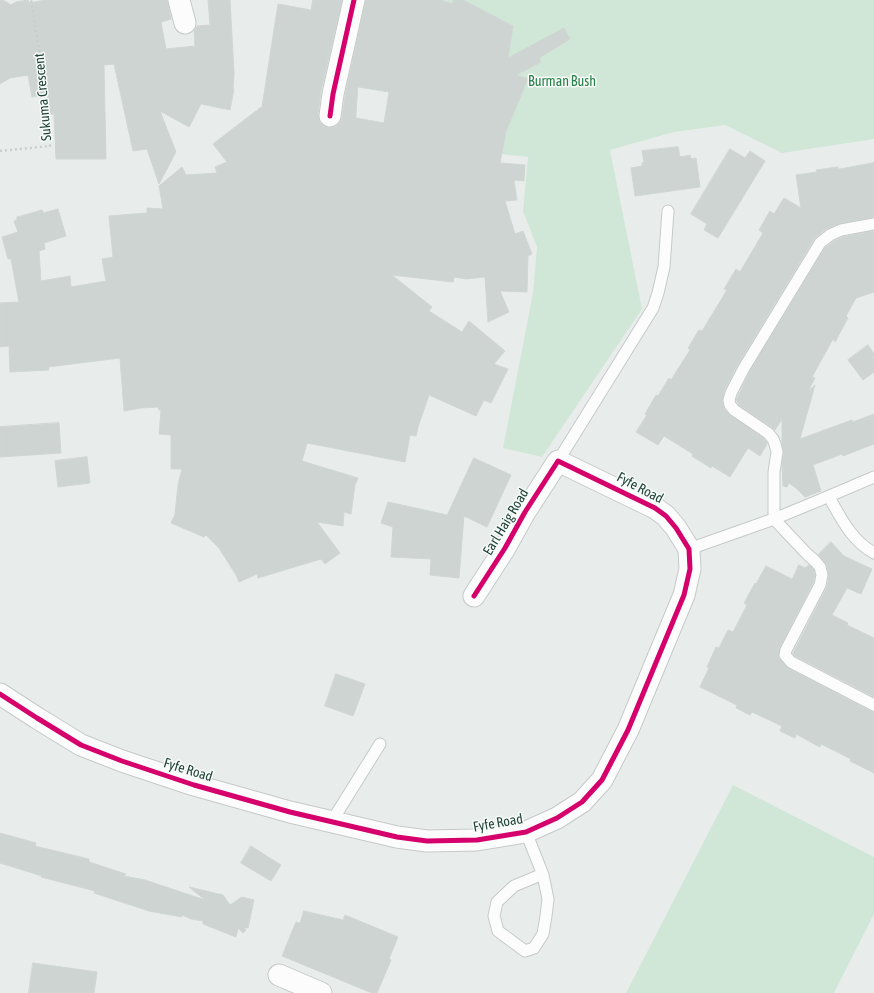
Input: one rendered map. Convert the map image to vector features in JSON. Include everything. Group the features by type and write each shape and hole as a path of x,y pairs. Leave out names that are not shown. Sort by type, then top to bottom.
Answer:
{"street":[{"path":"180,0 185,23"},
{"path":"330,116 333,94 354,0"},
{"name":"Fyfe Road","path":"0,694 82,745 122,761 194,785 290,812 397,837 427,841 477,840 526,832 557,818 582,802 602,780 628,730 684,595 690,569 689,549 676,528 666,516 655,508 558,461"},
{"name":"Earl Haig Road","path":"474,596 558,461"},
{"path":"279,975 321,993"}],"lane":[{"name":"Earl Haig Road","path":"558,461 653,308 664,267 668,211"},
{"path":"874,224 841,230 830,235 820,243 744,368 729,400 730,406 734,410 768,433 773,439 777,452 774,472 774,519 820,566 822,575 820,585 786,650 785,656 791,662 874,705"},
{"path":"689,549 774,519 874,477"},
{"path":"829,497 846,528 857,540 874,552"},
{"path":"332,821 380,744"},
{"path":"526,832 543,875 548,899 543,934 534,948 525,951 498,931 494,916 496,902 514,886 543,875"}],"green space":[{"name":"Burman Bush","path":"429,0 874,0 874,139 782,153 725,125 674,132 610,150 642,309 542,457 503,448 533,293 537,247 523,211 528,157 404,144"},
{"path":"733,785 874,857 874,914 834,993 626,993"}],"building":[{"path":"0,0 3,0 11,5 16,2 28,0 29,3 46,0 167,0 171,19 161,22 166,49 195,46 194,31 197,26 210,25 208,0 230,0 234,89 230,110 201,104 189,127 160,111 176,152 159,184 147,149 133,151 114,64 104,65 106,159 56,159 54,114 48,114 48,94 32,97 28,75 10,78 0,84"},
{"path":"313,0 342,0 321,91 318,114 319,121 322,125 328,128 335,127 339,124 342,118 345,96 366,0 440,0 452,4 454,0 463,0 513,26 508,58 564,28 570,39 539,58 541,62 516,75 528,79 506,131 500,163 525,165 524,181 514,180 517,200 505,201 515,234 523,231 532,254 528,256 527,292 500,291 509,312 488,322 485,277 466,279 454,277 453,282 392,275 432,307 429,311 462,332 469,321 505,351 494,364 508,369 491,403 484,400 476,416 429,395 416,436 410,435 405,462 307,443 302,461 358,478 355,485 351,514 344,512 343,526 317,522 340,553 325,564 321,559 258,578 257,574 239,582 219,548 206,535 204,537 171,523 175,514 178,485 182,469 171,469 171,435 159,434 161,410 159,410 158,407 124,411 120,358 48,367 49,370 10,372 9,346 0,347 0,303 19,302 11,259 8,259 2,237 18,232 14,221 17,220 17,217 42,210 43,213 58,209 66,236 44,243 45,249 39,251 41,281 70,276 71,287 106,281 102,259 113,257 109,216 147,213 147,208 163,209 159,186 182,167 186,175 217,173 215,167 227,162 213,144 262,107 278,4 311,10","holes":["358,87 389,92 384,123 356,118"]},
{"path":"678,147 680,157 690,155 691,159 696,158 700,187 635,196 631,168 642,166 642,163 644,162 642,151"},
{"path":"730,149 745,158 750,151 765,161 718,238 704,230 707,224 691,214"},
{"path":"874,163 874,217 838,224 826,229 814,239 738,364 724,391 722,401 724,409 763,438 767,443 760,456 748,448 730,477 712,466 711,468 692,456 693,454 664,436 658,445 636,432 647,415 645,414 656,395 658,396 669,378 671,380 690,350 688,348 699,330 702,331 727,290 724,289 736,269 740,272 763,233 759,230 770,211 774,214 784,198 801,208 796,175 817,172 816,170 838,167 838,169"},
{"path":"874,231 874,292 856,298 846,316 848,318 835,342 833,339 812,377 815,378 808,391 815,385 800,439 852,420 853,422 874,414 874,444 843,456 842,454 813,465 821,491 805,497 789,483 787,487 783,486 782,463 784,453 782,444 782,419 775,430 739,405 736,400 750,371 825,248 834,241 843,237"},
{"path":"868,345 874,354 874,372 863,380 848,360"},
{"path":"59,423 61,453 0,457 0,427"},
{"path":"87,457 90,483 58,487 55,461"},
{"path":"474,458 511,475 487,527 464,516 459,578 430,575 431,559 391,557 393,527 381,523 388,502 447,515"},
{"path":"831,542 844,556 872,569 861,594 847,588 832,615 848,623 847,625 874,638 874,697 795,656 793,653 827,587 829,576 827,565 818,555"},
{"path":"799,565 805,568 809,565 814,570 815,575 813,583 780,647 778,657 788,668 874,712 874,773 850,761 851,759 821,744 820,747 796,734 795,738 780,731 782,726 752,712 750,715 736,708 737,705 700,687 709,668 707,667 716,647 719,648 728,630 733,632 747,605 744,603 766,566 792,579"},
{"path":"336,674 365,684 353,716 325,706"},
{"path":"0,833 36,843 35,846 89,859 89,862 126,874 124,876 145,880 205,900 189,887 223,895 230,905 242,897 254,900 248,928 244,927 246,930 243,933 238,928 236,937 203,924 203,921 191,919 182,915 182,917 149,911 94,893 95,891 41,877 42,876 0,863"},
{"path":"251,846 281,865 271,881 241,863"},
{"path":"304,911 343,920 345,915 398,937 389,959 391,960 377,993 372,993 282,956 296,922 300,923"},
{"path":"33,963 97,972 94,993 29,993"}],"cycle path":[{"path":"330,116 333,94 354,0"},
{"path":"0,694 81,745 122,761 194,785 290,812 397,837 427,841 477,840 526,832 557,818 582,802 602,780 628,730 684,595 690,569 689,549 676,528 666,516 655,508 558,461 474,596"}]}
